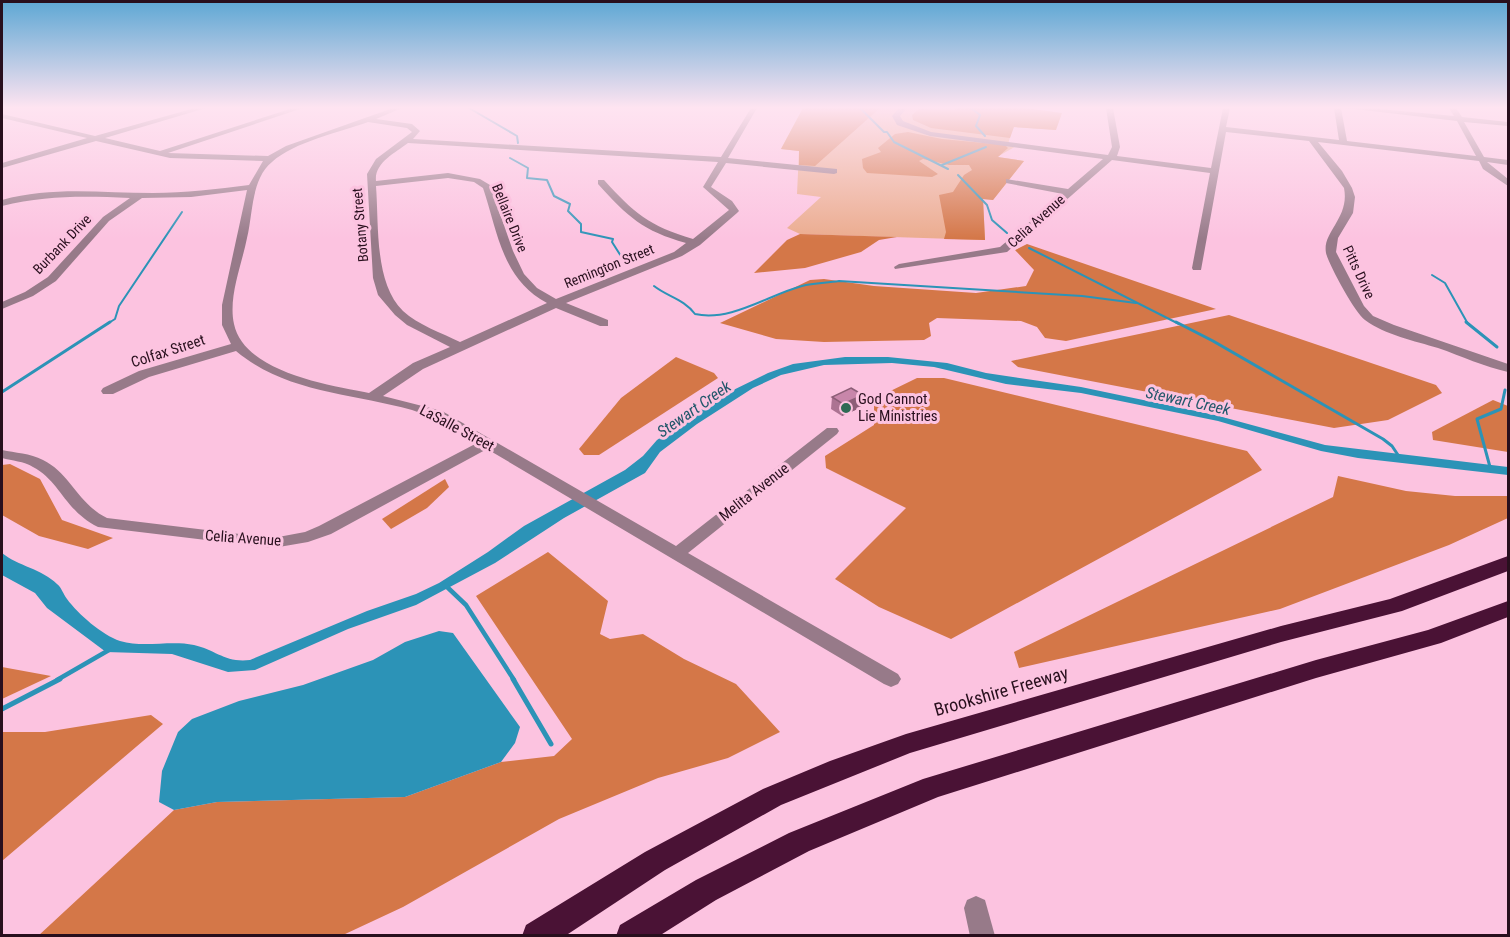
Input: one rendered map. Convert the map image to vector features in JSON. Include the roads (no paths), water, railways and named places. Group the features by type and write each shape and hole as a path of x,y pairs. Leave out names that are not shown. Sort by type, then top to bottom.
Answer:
{"highway":[{"name":"Brookshire Freeway","path":"537,936 655,861 772,797 839,769 938,735 1281,634 1394,606 1452,586 1509,562"},
{"path":"630,936 706,890 799,842 932,787 1316,669 1433,637 1509,609"}],"street":[{"path":"2,165 50,152"},
{"path":"149,152 192,158 270,159"},
{"path":"158,154 165,152"},
{"path":"239,346 230,330 228,309 254,187 261,168 270,159 285,152"},
{"name":"Botany Street","path":"390,152 374,166 371,174 378,279 384,295 399,313 411,322 460,347"},
{"path":"586,152 724,160 834,171"},
{"name":"Remington Street","path":"372,397 400,376 460,347 558,303 663,261 696,243 734,211 731,205 710,192 707,187 729,152"},
{"path":"1070,152 1215,171"},
{"path":"1112,157 1114,152"},
{"path":"1197,268 1218,152"},
{"name":"Pitts Drive","path":"1321,152 1348,188 1350,197 1348,213 1334,238 1331,252 1359,308 1369,318 1390,328 1509,368"},
{"path":"1418,152 1509,162"},
{"path":"1476,152 1489,170 1509,183"},
{"name":"Celia Avenue","path":"899,267 1003,250 1014,243 1069,192 1112,157"},
{"name":"Bellaire Drive","path":"371,184 446,176 469,178 481,182 487,187 520,276 535,291 604,323"},
{"path":"1009,181 1069,192"},
{"path":"601,182 629,213 664,234 696,243"},
{"path":"2,203 59,191 180,195 254,187"},
{"name":"Burbank Drive","path":"2,306 29,294 52,279 106,219 141,195"},
{"name":"Colfax Street","path":"108,391 144,374 239,346"},
{"name":"LaSalle Street","path":"239,346 261,364 290,378 320,387 422,407 488,443 891,679"},
{"name":"Melita Avenue","path":"676,554 832,431"},
{"name":"Celia Avenue","path":"2,454 33,461 49,470 85,514 104,523 273,543 308,537 325,530 488,443"},
{"path":"976,908 983,936"}],"water":[{"path":"845,357 888,357 947,363 986,373 1081,387 1215,415 1325,445 1508,467 1508,475 1358,458 1321,451 1218,421 1081,393 1006,384 934,367 892,363 824,365 781,375 753,388 697,424 660,452 645,473 564,518 495,563 416,605 348,629 255,670 228,672 172,654 106,652 47,608 35,593 2,575 2,553 51,579 77,611 98,629 120,641 138,644 194,645 234,660 250,660 439,583 524,526 625,470 643,456 657,440 719,397 768,373 793,364"},
{"path":"439,631 453,633 520,727 515,743 501,762 405,797 217,802 174,810 159,802 162,771 178,732 192,719 239,701 303,685 373,660 405,642"}],"waterway":[{"path":"913,152 948,169"},
{"path":"942,165 974,152"},
{"path":"510,158 528,168 527,178 547,180 554,196 570,204 568,211 581,224 581,232 613,239 612,242 626,264"},
{"path":"958,175 987,205 992,220 1007,233"},
{"path":"107,324 115,319 119,306 182,212"},
{"path":"1029,248 1179,324"},
{"path":"1432,275 1445,283 1468,323"},
{"path":"654,286 681,301 695,314 709,315 736,311 802,286 839,281 1082,296 1136,303"},
{"path":"2,392 110,322"},
{"path":"1176,322 1383,439 1392,446 1400,458"},
{"path":"1468,323 1497,347"},
{"path":"1490,467 1477,419 1501,409 1505,390"},
{"path":"445,585 466,605 514,680"},
{"path":"57,680 109,650"},
{"path":"2,709 60,679"},
{"path":"513,679 551,744"}],"place":[{"name":"God Cannot Lie Ministries","path":"846,408"}],"water label":[{"name":"Stewart Creek","path":"1188,401"},
{"name":"Stewart Creek","path":"694,409"}]}
